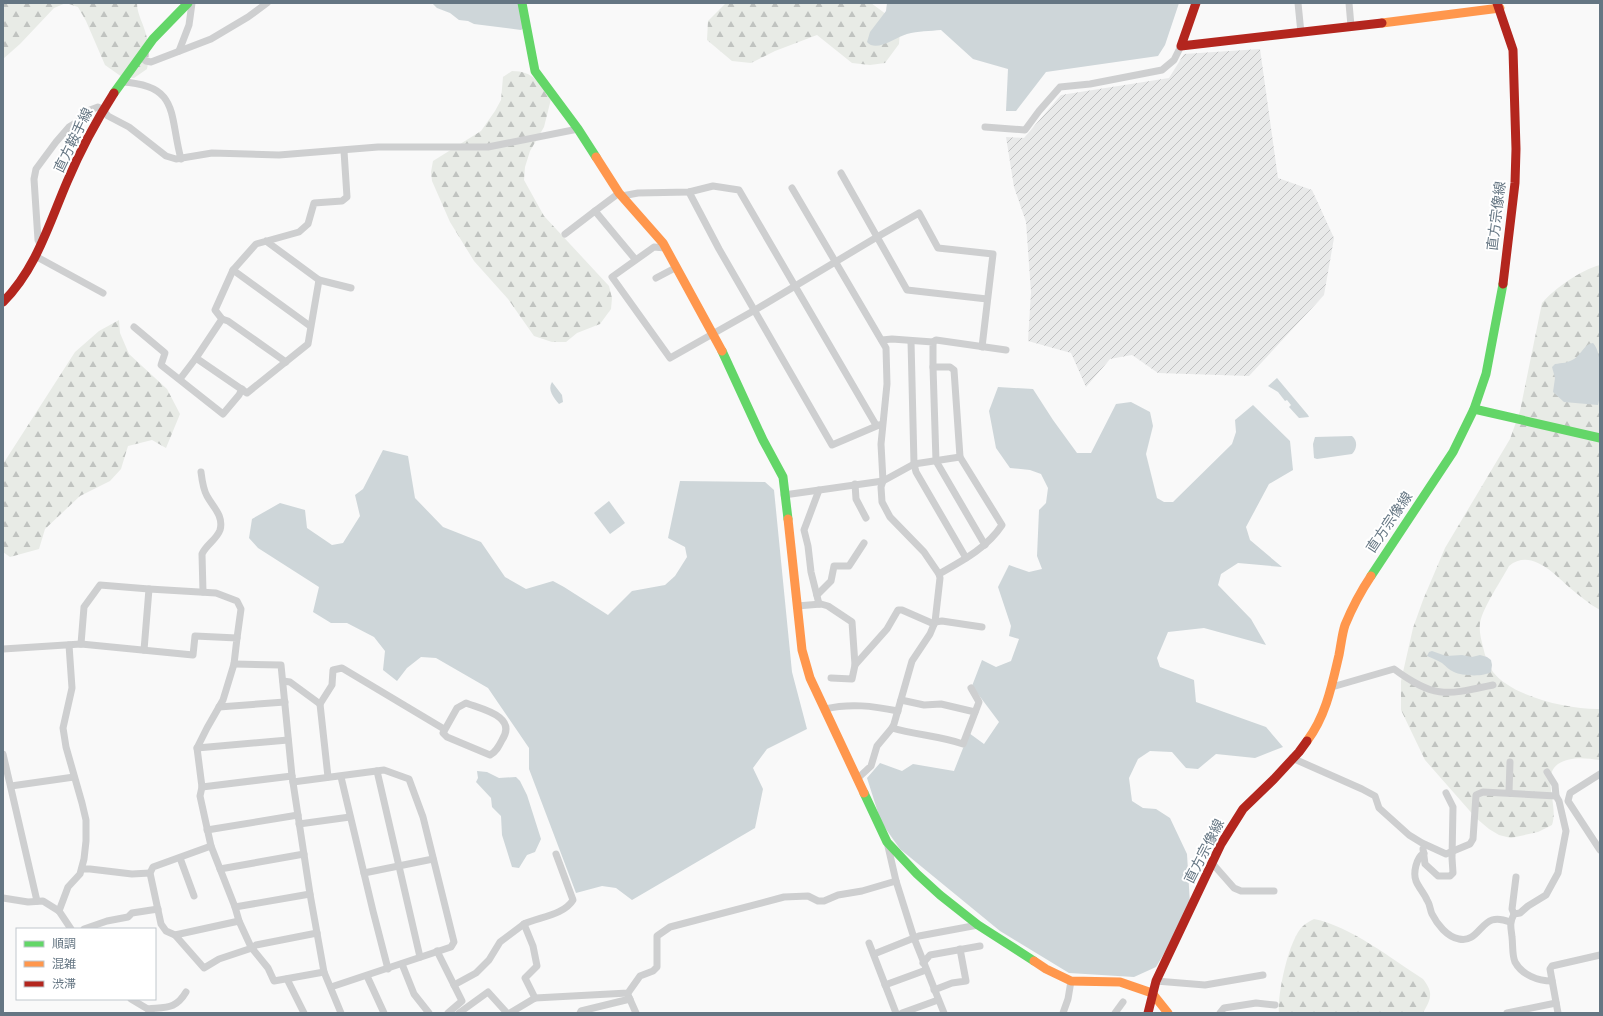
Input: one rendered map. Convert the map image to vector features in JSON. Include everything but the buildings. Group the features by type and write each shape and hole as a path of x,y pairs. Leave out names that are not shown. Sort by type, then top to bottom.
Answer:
{"street":[{"name":"直方鞍手線","path":"3,302 23,280 37,257 75,165 103,110 122,82 126,73 163,27 188,3"},
{"path":"180,51 189,25 192,3"},
{"path":"140,56 146,61 151,62 221,34 267,3"},
{"path":"522,3 535,71 578,129 620,194 663,243 675,268 713,333 763,440 783,477 802,650 810,678 887,842 896,881 914,938 944,1013"},
{"path":"985,127 1025,130 1060,87 1090,84 1162,70 1174,60 1181,46 1196,3"},
{"path":"1298,3 1301,33"},
{"path":"1349,3 1352,26"},
{"path":"1181,46 1301,33 1499,5"},
{"name":"直方宗像線","path":"1148,1013 1156,981 1221,844 1243,809 1274,780 1292,758 1299,752 1313,733 1323,713 1332,687 1344,626 1355,603 1370,576 1453,452 1474,409 1486,374 1497,321 1515,183 1516,149 1513,50 1499,5"},
{"path":"122,82 141,84 158,91 163,95 170,108 181,159"},
{"path":"41,246 38,240 34,179 36,169 69,127 82,119 94,108 98,107 108,116 129,127 166,156 181,159 212,153 279,155 344,151 378,147 488,147 578,129"},
{"path":"286,362 222,318 215,310 233,270 256,244 299,232 308,224 314,203 342,201 347,196 344,151"},
{"path":"841,173 907,290 987,299"},
{"path":"565,234 620,194 689,192 713,186 739,190 879,425"},
{"path":"792,188 886,348 887,384 879,425 883,480 881,487 882,502 890,517 924,552 939,574 939,596 935,623 930,634 912,661 892,728 877,746 871,766 857,779"},
{"path":"689,192 832,445 879,425"},
{"path":"595,211 635,259"},
{"path":"665,248 654,247 635,259 612,277 670,358 755,310 919,213 938,248 993,254 982,347"},
{"path":"266,240 319,280 351,288"},
{"path":"37,257 103,293"},
{"path":"656,278 675,268"},
{"path":"233,270 310,326"},
{"path":"196,358 247,392 308,344 319,280"},
{"path":"180,379 196,358 222,318"},
{"path":"134,327 165,354 161,365 223,414 239,395 242,389"},
{"path":"882,340 892,339 933,342 936,340 1006,350"},
{"path":"911,341 914,464 916,472 966,558"},
{"path":"933,342 936,461 985,545"},
{"path":"934,367 950,367 954,370 960,457 1002,525 996,535 985,545 939,574"},
{"path":"1474,409 1600,438"},
{"path":"784,495 883,480 914,464 960,457"},
{"path":"201,472 207,496 218,512 221,520 219,532 202,554 203,592"},
{"path":"855,484 856,499 866,518"},
{"path":"819,604 811,572 808,546 804,530 820,490"},
{"path":"817,595 831,581 834,566 849,566 864,542"},
{"path":"81,644 84,607 100,584 203,592 227,596 236,601 241,609 234,664 223,700 197,748 202,787 200,796 207,830 211,846 239,921 252,948 268,968 274,981 324,972"},
{"path":"144,650 149,589"},
{"path":"797,606 819,604 828,606 852,622 855,665 852,679 831,678"},
{"path":"855,665 887,629 898,610 902,610 935,623 942,621 982,626"},
{"path":"3,648 81,644 193,655 195,636 237,638"},
{"path":"59,911 68,887 80,874 85,853 86,820 66,747 63,728 72,688 69,645"},
{"path":"234,664 281,665 288,740 310,894 324,972 341,1013"},
{"path":"328,777 320,704 332,685 333,670 342,668 444,729"},
{"path":"1332,687 1394,669 1412,682 1433,692 1454,692 1493,685"},
{"path":"283,681 290,682 320,704"},
{"path":"892,728 924,736 945,738 963,744 979,702 971,688"},
{"path":"901,700 924,705 941,704 975,712"},
{"path":"219,707 285,702"},
{"path":"466,703 497,714 504,724 506,731 494,753 490,754 447,738 443,733 444,729 458,708 466,703"},
{"path":"825,709 866,705 898,711"},
{"path":"197,748 288,740"},
{"path":"3,754 37,901"},
{"path":"1292,758 1375,796 1380,808 1409,835 1446,854 1470,844 1473,839 1476,795 1483,792 1509,792 1556,796"},
{"path":"1509,792 1510,762"},
{"path":"202,787 293,779 341,777 384,770 409,778 423,817 454,942 451,947 331,987"},
{"path":"377,771 420,958"},
{"path":"1514,914 1520,913 1528,906 1546,895 1558,873 1566,831 1559,801 1556,796 1555,786 1547,772"},
{"path":"1600,774 1570,793 1568,801 1600,850"},
{"path":"11,786 74,777"},
{"path":"341,777 388,969"},
{"path":"1422,843 1425,864 1438,876 1450,876 1453,873 1452,808 1446,793"},
{"path":"207,830 298,814"},
{"path":"299,824 350,816"},
{"path":"887,842 940,895 978,925 1024,956 1071,981 1120,982 1152,993 1168,1013"},
{"path":"211,846 154,867 150,873 161,924 166,931 175,935 204,968 219,959 252,948 256,945 317,933"},
{"path":"1424,853 1417,862 1415,879 1428,900 1432,914 1446,932 1454,938 1460,940 1466,939 1478,932 1493,919 1510,922"},
{"path":"220,869 304,854"},
{"path":"454,985 476,973 489,960 500,942 524,924 557,912 570,905 573,900 556,854"},
{"path":"180,858 194,896"},
{"path":"364,873 433,859"},
{"path":"1212,863 1234,888 1241,891 1274,891"},
{"path":"82,869 132,874 150,873"},
{"path":"1516,877 1512,908 1514,914 1510,922 1515,962 1532,978 1552,981"},
{"path":"580,1013 581,1011 629,996 640,976 654,971 657,967 658,936 670,927 784,897 808,896 818,901 824,901 838,895 862,891 896,881"},
{"path":"235,907 310,894"},
{"path":"3,898 28,902 43,901 59,911 70,928"},
{"path":"87,928 107,921 128,917 132,913 158,909"},
{"path":"175,935 239,921"},
{"path":"524,924 537,966 525,978 535,998"},
{"path":"874,954 914,938 978,925"},
{"path":"869,943 896,1013"},
{"path":"923,963 930,955 980,946"},
{"path":"934,990 952,983 966,981 960,949"},
{"path":"437,951 462,1001 448,1013"},
{"path":"1558,1013 1550,969 1552,966 1600,955"},
{"path":"402,964 414,994 429,1013"},
{"path":"885,985 926,970"},
{"path":"366,976 384,1013"},
{"path":"1156,981 1205,984 1263,976"},
{"path":"288,979 304,1013"},
{"path":"1064,1013 1071,981"},
{"path":"133,1000 150,1011 174,1006 182,999 186,992"},
{"path":"459,1013 488,992 507,1013"},
{"path":"510,1013 535,998 629,996"},
{"path":"629,996 636,1013"},
{"path":"902,1013 938,1000"},
{"path":"1115,1013 1123,1002"},
{"path":"1220,1013 1224,1008 1256,1003 1275,1005"},
{"path":"1507,1013 1556,1003"}],"shaded area":[{"path":"432,3 519,3 524,28 521,30 474,24 468,21 459,20 450,13 437,8"},
{"path":"887,3 1179,3 1165,45 1158,56 1046,72 1016,111 1006,111 1008,69 973,59 941,30 907,34 876,46 867,42 870,32 886,11"},
{"path":"1260,49 1278,178 1312,190 1334,238 1324,295 1249,376 1158,373 1132,355 1110,359 1086,387 1071,353 1028,341 1031,292 1026,222 1014,187 1006,137 1024,138 1061,95 1169,78 1184,54"},
{"path":"1593,343 1599,355 1601,373 1598,405 1564,402 1553,392 1555,378 1552,367 1555,364 1565,363 1572,360 1587,345"},
{"path":"1277,378 1309,417 1299,418 1289,407 1291,405 1287,400 1285,401 1278,392 1268,386"},
{"path":"552,382 562,395 563,402 559,404 553,397 550,388"},
{"path":"998,387 1033,389 1077,453 1091,453 1116,404 1131,402 1150,412 1153,426 1146,454 1157,498 1164,502 1173,502 1232,444 1236,432 1235,420 1253,405 1290,441 1293,470 1269,484 1246,527 1250,540 1282,567 1238,563 1221,574 1218,585 1251,619 1266,645 1204,628 1168,632 1157,658 1160,667 1194,680 1196,702 1266,727 1283,747 1255,758 1216,754 1198,769 1186,768 1172,752 1150,751 1138,759 1129,778 1132,801 1143,808 1156,809 1170,818 1187,854 1190,904 1178,930 1156,967 1134,977 1069,973 1000,931 900,849 881,822 867,778 880,763 902,771 913,764 954,771 969,733 984,744 999,722 972,686 982,660 996,667 1011,661 1019,639 1009,636 1011,626 998,587 1009,565 1029,572 1042,569 1037,556 1039,510 1046,503 1048,488 1041,474 1030,470 1010,468 996,448 989,411"},
{"path":"1352,436 1356,445 1352,454 1317,459 1314,458 1313,444 1315,437"},
{"path":"383,450 408,456 415,498 443,527 481,542 505,577 526,589 553,581 608,615 632,591 665,585 675,576 687,557 685,547 668,538 680,481 765,482 774,490 792,672 807,729 767,749 753,768 763,789 755,828 632,900 616,888 602,886 576,893 529,769 529,748 488,688 436,658 421,657 407,668 397,681 383,670 385,651 374,637 347,623 331,623 313,612 319,587 258,548 249,538 252,519 280,503 305,510 307,528 332,545 343,543 360,516 355,495 363,489"},
{"path":"609,501 625,523 610,534 594,513"},
{"path":"1432,651 1446,656 1462,655 1472,657 1480,655 1487,657 1491,660 1491,672 1483,675 1467,675 1458,673 1427,656 1429,652"},
{"path":"477,771 487,772 499,778 516,777 520,781 527,795 541,839 535,852 527,855 519,868 512,867 502,835 501,816 492,807 491,798 476,782 478,778"}],"green space":[{"path":"3,3 66,3 54,8 20,44 3,59"},
{"path":"66,3 137,3 148,45 149,59 147,69 134,78 122,77 105,65 86,21 78,7"},
{"path":"726,3 871,3 898,23 900,31 899,44 885,63 870,65 852,63 817,35 775,51 751,63 732,61 707,40 708,21"},
{"path":"512,71 526,73 531,76 539,83 551,99 544,127 530,151 525,167 524,180 544,216 609,286 612,298 611,309 600,324 577,333 566,342 552,342 534,336 508,299 474,261 450,222 432,181 431,172 433,161 481,131 501,100 503,77"},
{"path":"1600,265 1600,610 1581,597 1542,565 1534,561 1517,561 1509,566 1485,609 1480,623 1480,632 1487,660 1493,672 1502,681 1528,695 1543,700 1574,707 1600,709 1600,760 1584,758 1573,759 1563,761 1558,764 1553,769 1550,783 1554,809 1552,825 1538,832 1511,838 1499,835 1476,818 1425,760 1401,710 1401,681 1413,628 1445,548 1510,439 1520,411 1542,303 1554,291 1569,280 1593,267"},
{"path":"119,320 120,333 129,354 167,389 180,414 166,448 152,440 128,446 121,469 110,481 80,496 45,529 39,549 10,557 3,552 3,464 75,352 99,331"},
{"path":"1314,919 1328,923 1356,936 1423,979 1429,988 1430,996 1423,1013 1279,1013 1282,981 1293,942 1303,926"}],"traffic: fast":[{"path":"114,93 153,39 188,3"},
{"path":"522,3 535,71 578,129 596,157"},
{"path":"1371,576 1453,452 1474,409 1486,374 1503,284"},
{"path":"722,351 763,440 783,477 788,519"},
{"path":"1474,409 1600,438"},
{"path":"864,793 887,842 917,874 940,895 978,925 1034,961"}],"traffic: slow":[{"path":"1382,23 1500,8"},
{"path":"596,157 619,193 663,243 722,351"},
{"path":"788,519 802,650 810,678 864,793"},
{"path":"1307,741 1314,731 1328,700 1345,625 1371,576"},
{"path":"1034,961 1046,969 1071,981 1120,982 1152,993 1168,1013"}],"traffic: jam":[{"path":"1196,3 1181,46 1382,23"},
{"path":"1497,3 1513,50 1516,149 1515,183 1503,284"},
{"path":"3,302 14,289 33,261 48,230 77,159 114,93"},
{"path":"1148,1013 1156,981 1221,844 1243,809 1274,779 1307,741"}]}
